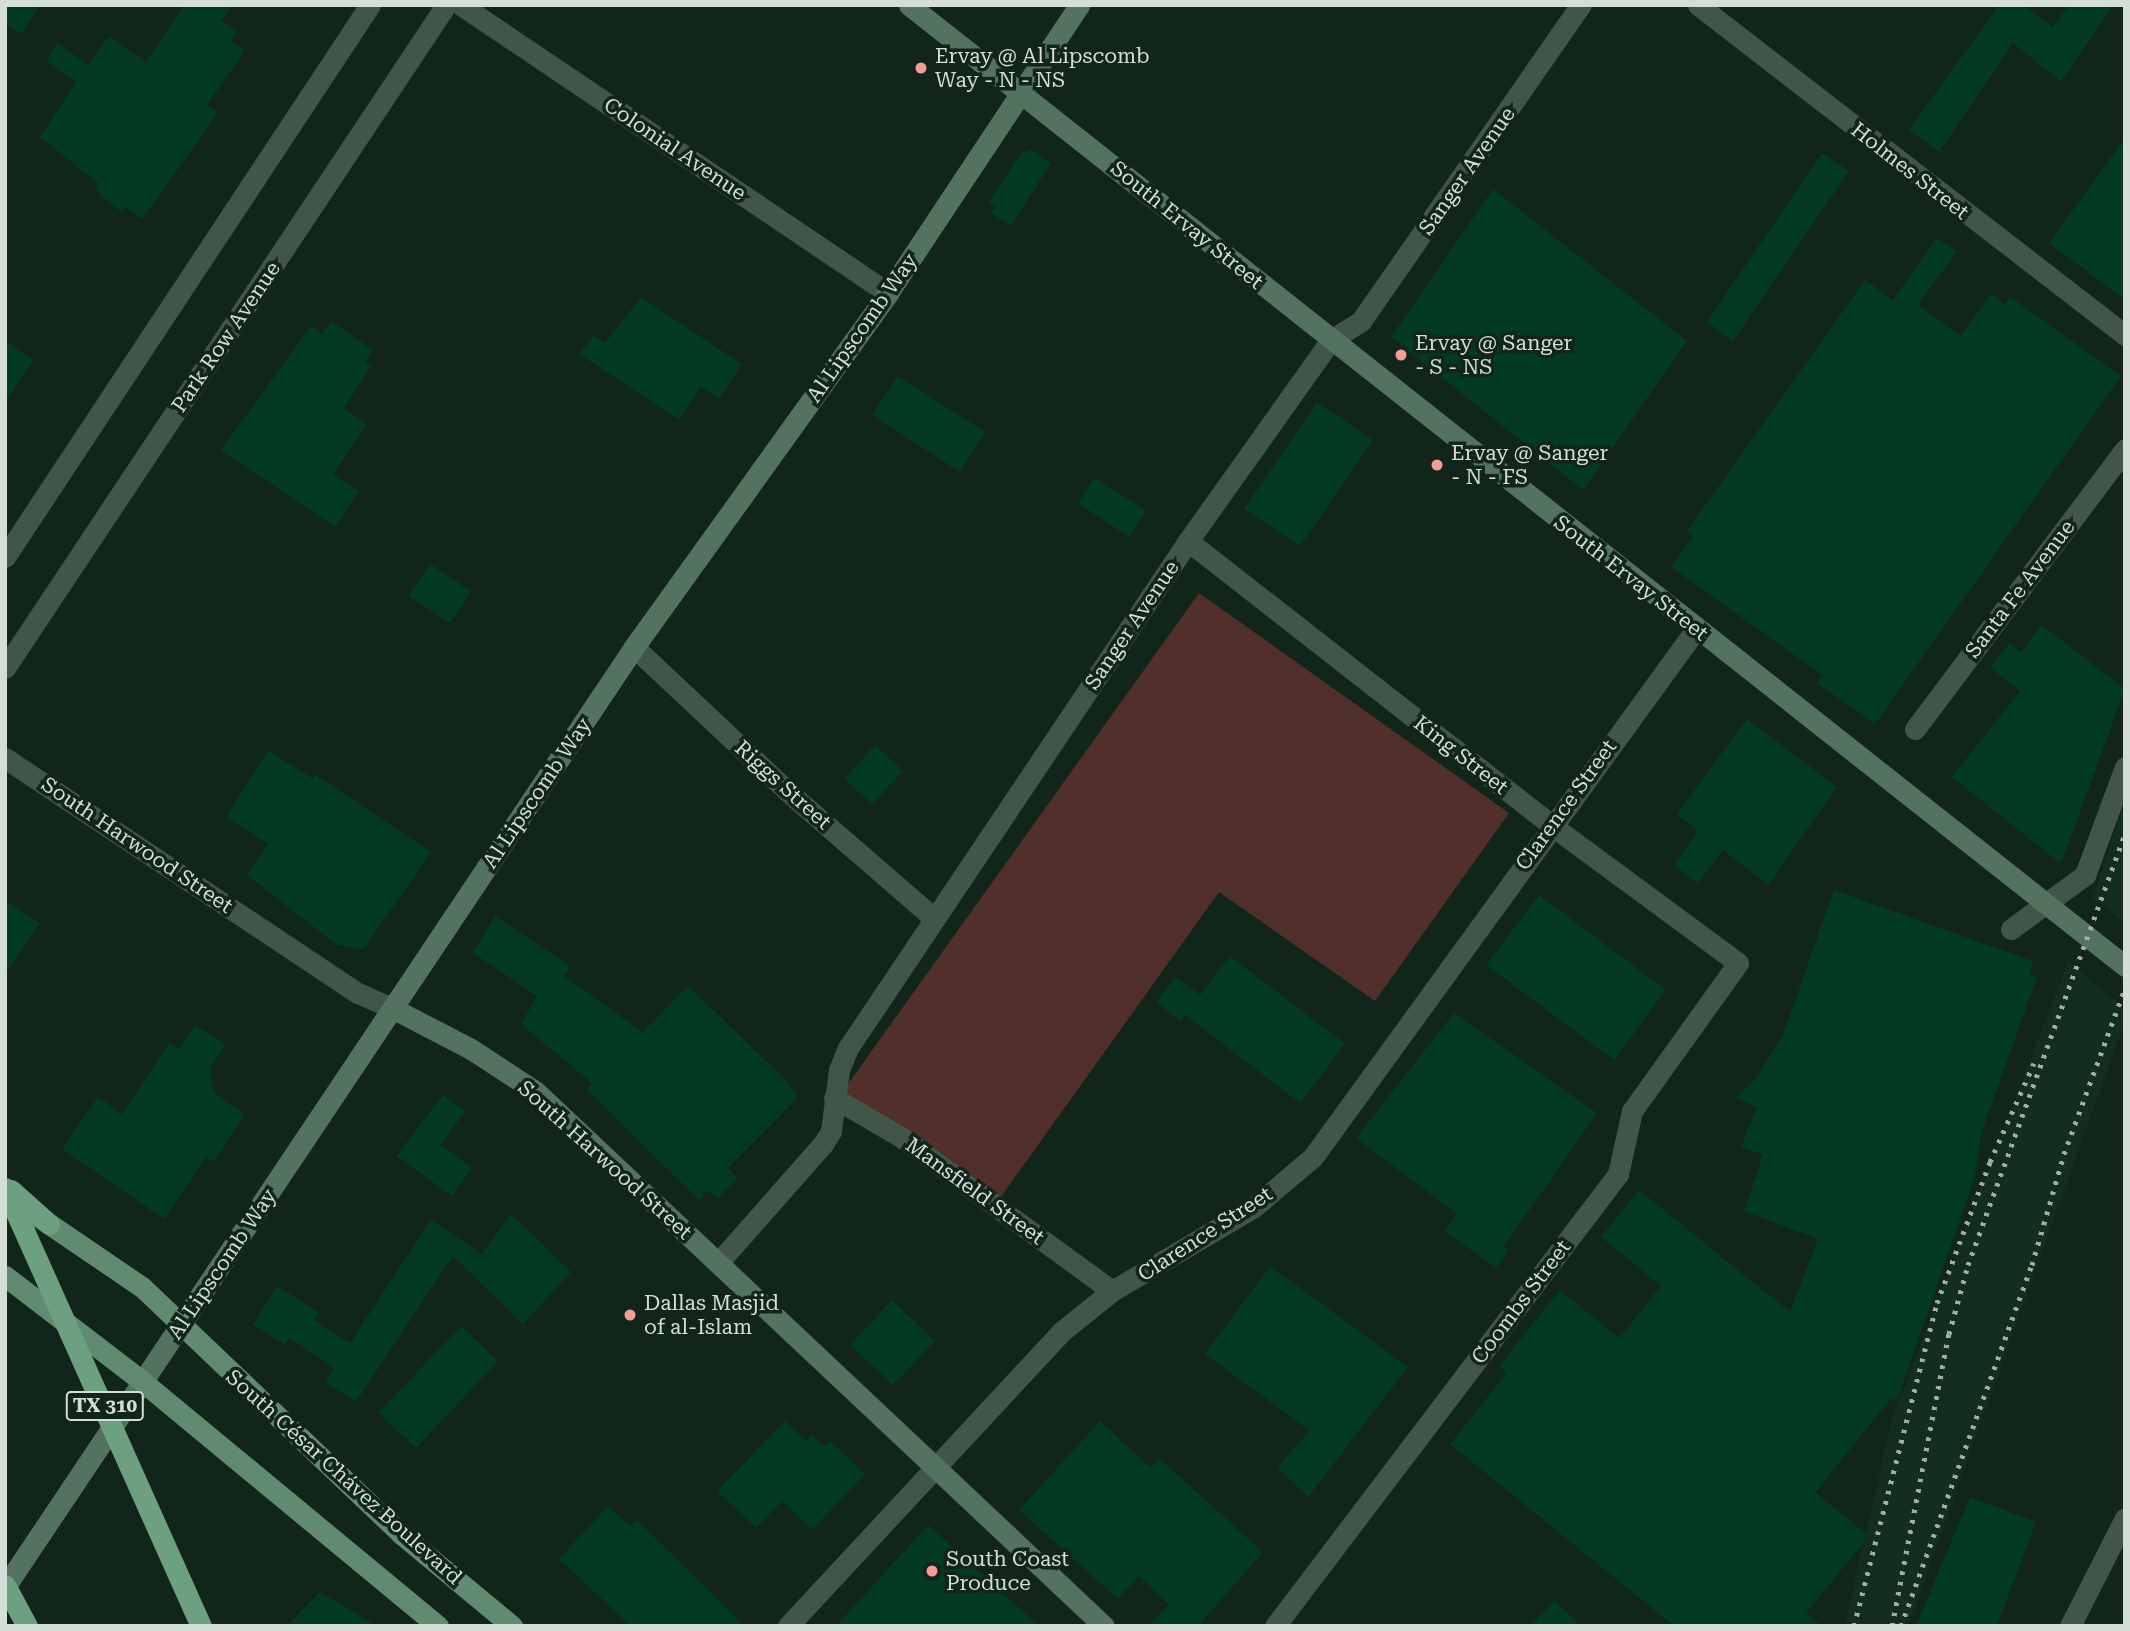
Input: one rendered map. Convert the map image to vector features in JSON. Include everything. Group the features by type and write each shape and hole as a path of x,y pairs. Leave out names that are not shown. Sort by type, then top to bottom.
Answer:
{"highway":[{"path":"5,1186 49,1224"},
{"name":"TX 310","path":"5,1186 201,1626"},
{"path":"5,1586 27,1626"}],"main road":[{"name":"South César Chávez Boulevard","path":"5,1194 142,1287 400,1533 512,1626"},
{"path":"5,1276 143,1382 438,1626"}],"street":[{"path":"5,557 370,5"},
{"name":"Park Row Avenue","path":"5,668 446,5"},
{"name":"Colonial Avenue","path":"461,5 888,293"},
{"name":"South Ervay Street","path":"909,5 2125,966"},
{"name":"Al Lipscomb Way","path":"5,1586 634,647 888,293 1079,5"},
{"name":"Sanger Avenue","path":"718,1263 823,1144 831,1131 834,1098 848,1048 1188,541 1331,340 1361,321 1581,5"},
{"name":"Holmes Street","path":"1698,5 2125,335"},
{"name":"Santa Fe Avenue","path":"1915,729 2125,449"},
{"name":"King Street","path":"1188,541 1551,825 1738,963"},
{"name":"Clarence Street","path":"788,1626 938,1468 1060,1332 1112,1292 1254,1207 1313,1157 1551,825 1696,629"},
{"name":"Riggs Street","path":"634,647 794,797 935,919"},
{"name":"South Harwood Street","path":"5,758 358,993 471,1049 535,1091 1104,1626"},
{"path":"2011,929 2075,883 2091,864 2125,767"},
{"name":"Coombs Street","path":"1275,1626 1618,1174 1632,1111 1738,963"},
{"name":"Mansfield Street","path":"834,1098 901,1137 1112,1292"},
{"path":"2070,1626 2117,1551 2125,1518"}],"shaded area":[{"path":"1199,593 1509,813 1375,1001 1219,892 998,1201 843,1091"},
{"path":"2125,801 2125,923 2093,898"},
{"path":"2068,962 2125,1009 2125,1021 1908,1626 1844,1626 1893,1416"}],"building":[{"path":"5,5 40,5 21,34 5,24"},
{"path":"184,5 232,5 221,21 237,31 231,41 245,50 207,105 218,113 142,219 126,207 122,212 103,198 96,189 99,184 40,137 76,82 46,60 58,43 88,65 109,36 146,62"},
{"path":"1999,5 2024,5 2053,27 2069,5 2113,5 2061,82 2013,43 1939,152 1909,130"},
{"path":"2125,138 2125,300 2049,243"},
{"path":"1032,150 1051,163 1011,226 991,213 995,207 988,203 1021,153"},
{"path":"1822,153 1849,171 1733,341 1707,322"},
{"path":"1493,189 1687,341 1583,490 1391,337"},
{"path":"1937,238 1957,251 1918,305 1961,336 1991,294 2005,304 2010,297 2121,376 1875,724 1817,683 1822,675 1671,567 1693,536 1687,531 1865,280 1893,300"},
{"path":"641,297 742,364 719,399 701,387 679,420 579,354 593,336 605,343"},
{"path":"331,321 373,350 365,363 371,367 344,408 367,424 333,474 359,491 335,527 221,450 311,326 322,334"},
{"path":"5,341 33,360 5,403"},
{"path":"898,376 985,432 960,472 872,415"},
{"path":"1317,402 1373,440 1300,546 1244,509"},
{"path":"1094,478 1146,510 1129,537 1078,503"},
{"path":"430,564 471,591 450,623 408,596"},
{"path":"2042,625 2125,689 2061,864 1952,777 2020,691 1990,667 2010,643 2021,652"},
{"path":"1747,719 1837,787 1768,885 1723,850 1698,883 1674,865 1698,831 1677,814"},
{"path":"875,745 903,771 872,804 844,779"},
{"path":"268,750 313,779 316,775 431,852 363,950 337,945 247,875 268,844 226,817"},
{"path":"1834,890 2033,961 2029,974 2037,977 1981,1134 1975,1176 1898,1398 1890,1400 1815,1492 1869,1536 1806,1613 1822,1626 1674,1626 1450,1444 1507,1373 1499,1366 1560,1290 1619,1338 1661,1286 1601,1237 1639,1190 1790,1312 1818,1239 1744,1211 1763,1155 1741,1147 1757,1107 1736,1098 1757,1077 1783,1035"},
{"path":"1539,895 1666,990 1614,1060 1486,965"},
{"path":"5,900 40,923 5,975"},
{"path":"495,916 570,966 564,976 643,1032 688,986 786,1080 798,1097 728,1168 738,1178 718,1199 709,1190 699,1200 586,1089 592,1083 521,1024 537,996 473,953"},
{"path":"1230,956 1345,1044 1300,1103 1185,1015 1180,1021 1156,1002 1176,977 1200,995"},
{"path":"1454,1013 1597,1113 1504,1246 1509,1250 1496,1268 1445,1231 1457,1214 1356,1138"},
{"path":"195,1025 226,1044 210,1068 214,1093 245,1114 213,1162 206,1157 164,1219 62,1149 98,1097 122,1114 169,1043 179,1049"},
{"path":"443,1095 465,1111 441,1145 472,1168 452,1196 396,1156"},
{"path":"511,1214 571,1272 523,1324 453,1256 356,1402 325,1382 334,1368 289,1338 285,1345 253,1324 277,1286 319,1312 314,1320 350,1343 431,1220 482,1254"},
{"path":"1270,1266 1408,1367 1308,1497 1277,1467 1310,1431 1205,1354"},
{"path":"892,1300 935,1341 893,1385 850,1345"},
{"path":"461,1326 498,1361 416,1448 378,1413"},
{"path":"785,1421 806,1441 812,1435 825,1447 830,1441 865,1474 812,1530 782,1501 756,1528 717,1491"},
{"path":"1100,1421 1150,1467 1159,1458 1263,1552 1198,1626 1148,1626 1169,1605 1139,1576 1118,1599 1019,1510"},
{"path":"1970,1497 2036,1522 1997,1626 1916,1626"},
{"path":"608,1506 630,1526 637,1520 745,1626 631,1626 559,1559"},
{"name":"South Coast Produce","path":"928,1525 1039,1626 836,1626"},
{"path":"320,1592 377,1626 287,1626"},
{"path":"1554,1600 1581,1626 1531,1626"}],"railway":[{"path":"1892,1626 1949,1334 1968,1265 2125,833"},
{"path":"1901,1626 2032,1265 2064,1154 2125,988"},
{"path":"1854,1626 1937,1303 1990,1162 2034,1063"}],"place":[{"name":"Ervay @ Al Lipscomb Way - N - NS","path":"921,68"},
{"name":"Ervay @ Sanger - S - NS","path":"1401,355"},
{"name":"Ervay @ Sanger - N - FS","path":"1437,465"},
{"name":"Dallas Masjid of al-Islam","path":"630,1315"},
{"name":"South Coast Produce","path":"932,1571"}]}
